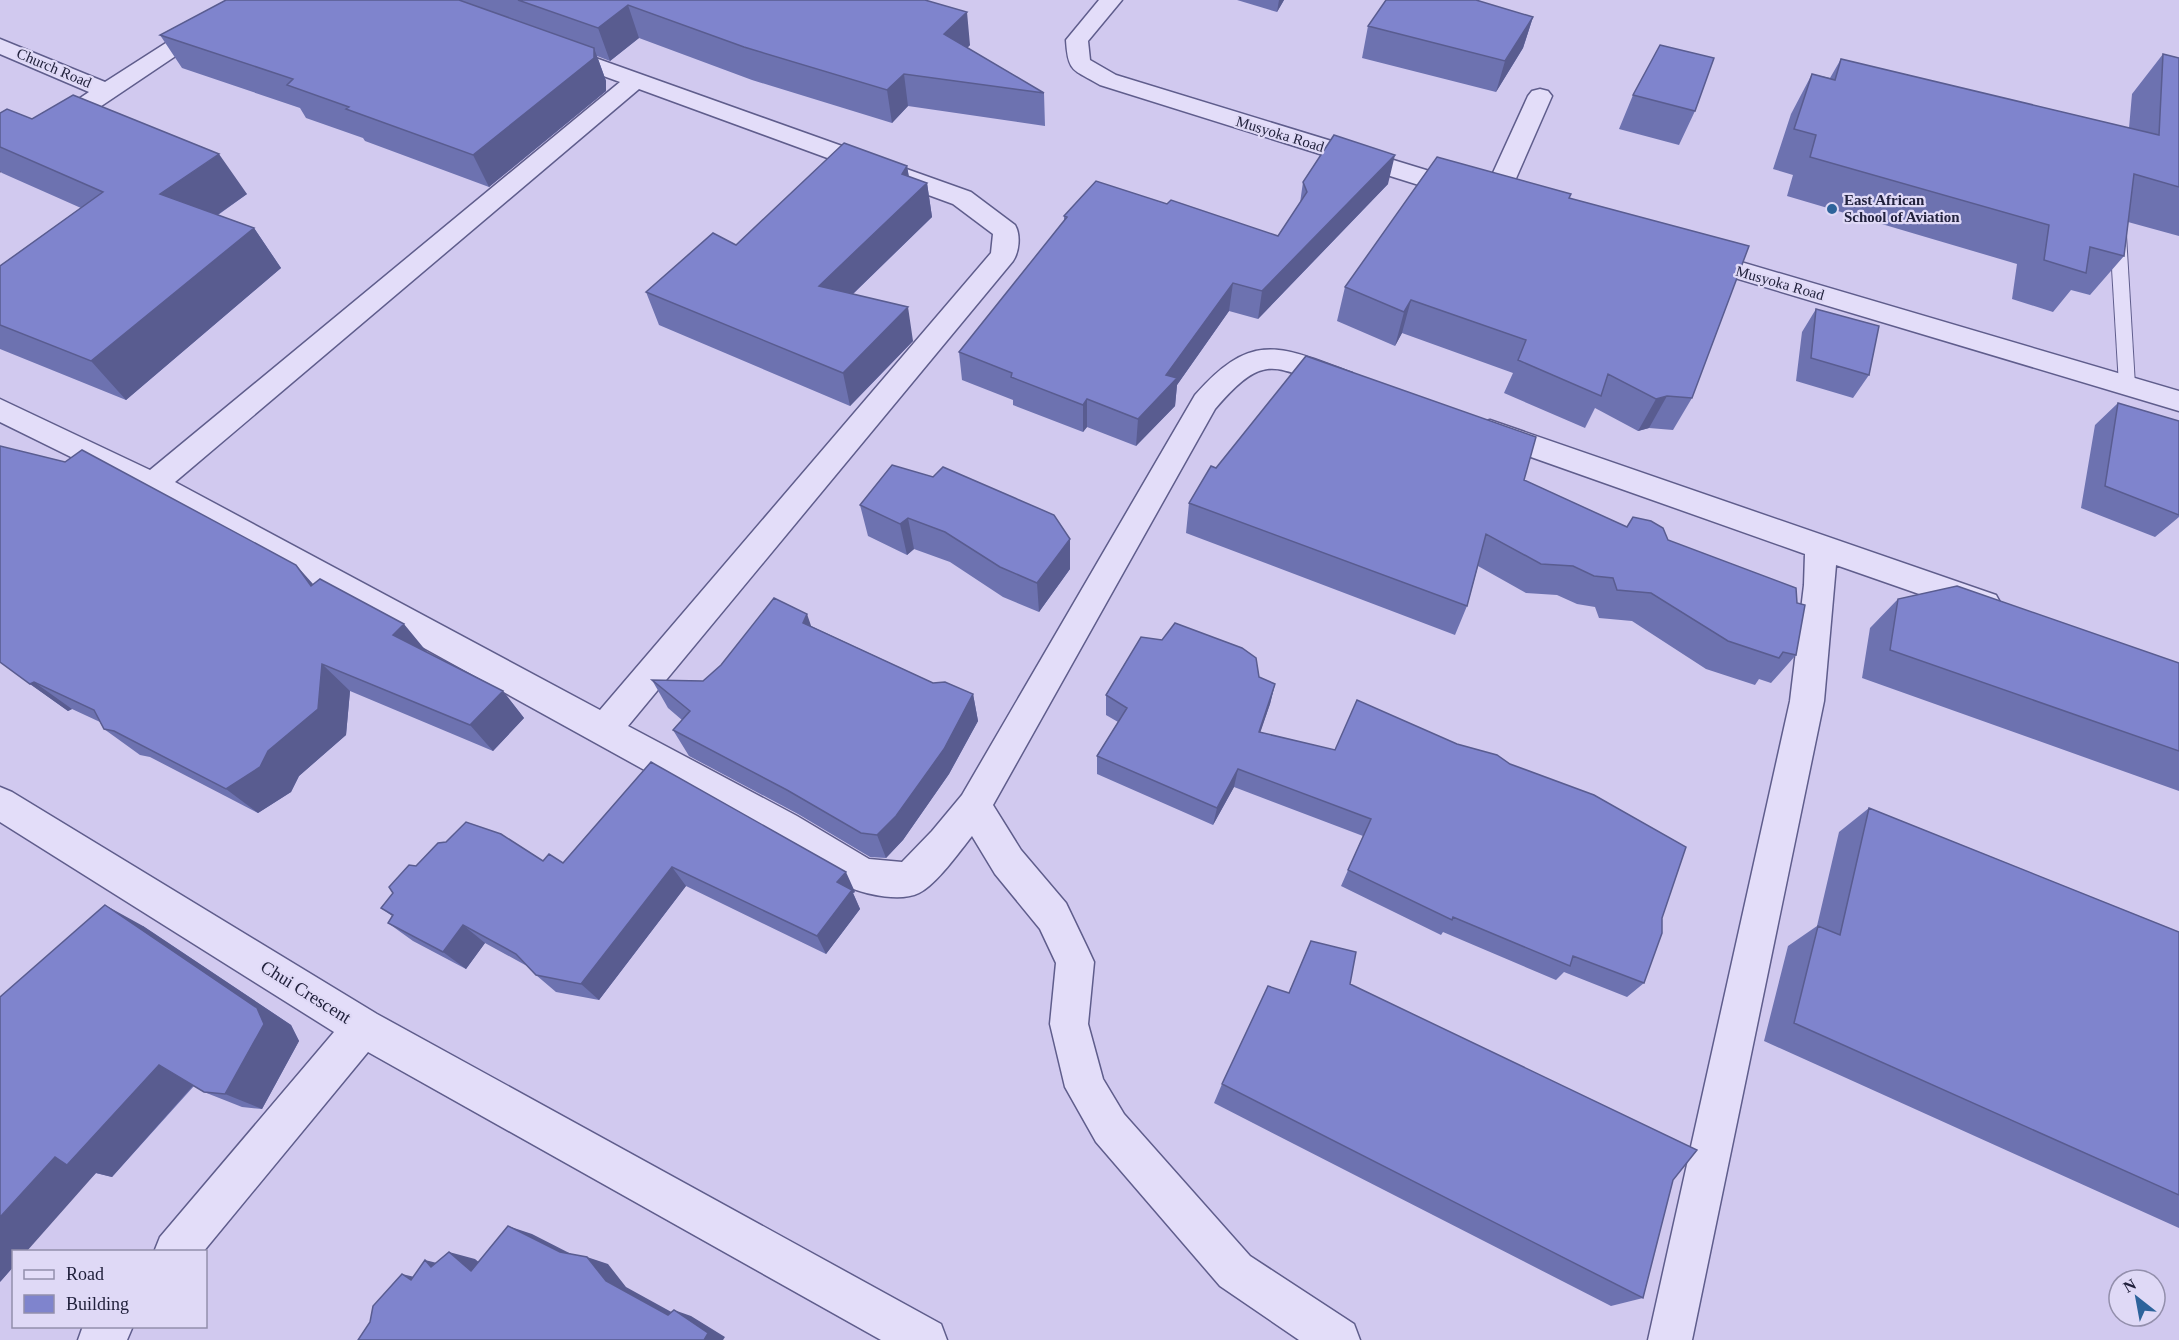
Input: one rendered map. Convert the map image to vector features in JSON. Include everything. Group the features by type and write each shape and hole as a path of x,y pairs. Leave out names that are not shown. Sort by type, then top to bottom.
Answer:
{"street":[{"path":"0,163 248,0"},
{"name":"Musyoka Road","path":"1111,0 1077,40 1079,63 1108,80 1505,202 1540,96"},
{"path":"536,44 962,198 1006,231 1004,255 604,730"},
{"name":"Church Road","path":"0,46 107,91"},
{"path":"153,484 637,79"},
{"name":"Musyoka Road","path":"1677,252 2179,401"},
{"path":"0,410 153,484 784,828 864,876 909,880 945,843 974,806 1205,402 1226,375 1248,361 1273,356 1374,390"},
{"path":"1463,421 2011,613"},
{"path":"1670,1340 1807,700 1820,585 1821,545"},
{"name":"Chui Crescent","path":"0,803 363,1028 176,1250"},
{"path":"974,806 1008,862 1053,916 1076,962 1069,1024 1085,1087 1110,1128 1235,1271 1338,1340"},
{"path":"363,1028 925,1340"},
{"path":"100,1340 109,1328"}],"lane":[{"path":"2118,231 2127,385"}],"building":[{"path":"226,0 459,0 594,48 594,58 473,155 287,85 293,79 160,35"},
{"path":"518,0 925,0 967,12 944,34 1044,93 904,74 887,90 744,47 628,5 598,28"},
{"path":"1386,0 1476,0 1533,17 1505,61 1368,26"},
{"path":"1660,45 1714,58 1695,111 1633,95"},
{"path":"2163,54 2179,58 2179,187 2134,174 2124,256 2090,247 2086,273 2044,260 2049,225 1810,157 1816,135 1794,129 1812,74 1835,80 1841,59 2159,135"},
{"path":"73,95 219,154 160,194 254,228 91,361 0,325 0,266 103,192 0,147 0,113 7,109 32,119"},
{"path":"1334,135 1395,155 1262,291 1233,283 1166,375 1177,378 1138,419 1087,399 1083,405 1011,377 1012,373 959,352 1067,217 1064,216 1096,181 1167,204 1171,200 1278,236 1307,192 1303,182"},
{"path":"844,143 907,166 902,174 927,183 819,286 908,307 843,373 646,292 713,233 736,245"},
{"path":"1437,157 1571,194 1569,198 1749,246 1692,398 1667,396 1656,399 1608,374 1601,396 1518,360 1526,340 1411,300 1404,312 1345,287"},
{"path":"1816,309 1879,326 1869,375 1811,358"},
{"path":"1306,356 1536,437 1524,480 1627,527 1633,517 1651,521 1663,528 1668,540 1796,588 1797,603 1805,605 1796,655 1783,652 1779,658 1728,641 1651,593 1617,590 1613,578 1594,576 1573,566 1541,564 1486,534 1467,606 1189,503 1211,466 1216,468"},
{"path":"2118,403 2179,421 2179,515 2105,486"},
{"path":"0,446 65,462 82,450 296,565 311,586 320,579 404,624 393,635 503,691 470,725 322,664 318,709 268,751 260,767 226,789 114,731 104,729 94,710 34,682 30,684 0,662"},
{"path":"892,465 933,477 943,467 1054,515 1070,539 1037,583 1000,567 945,532 908,518 900,524 860,505"},
{"path":"1957,586 2179,663 2179,751 1890,650 1898,599"},
{"path":"774,598 807,614 803,623 933,683 945,682 973,694 944,749 896,816 877,835 861,833 787,790 673,730 690,711 652,680 703,681 721,665"},
{"path":"1175,623 1242,648 1256,658 1259,677 1275,684 1259,732 1335,750 1357,700 1457,744 1497,755 1510,764 1594,795 1686,847 1662,918 1662,933 1644,983 1573,956 1570,966 1453,917 1452,920 1348,870 1371,819 1238,769 1217,808 1097,756 1127,708 1106,695 1141,637 1162,640"},
{"path":"651,762 846,872 837,882 852,890 817,936 672,867 581,984 536,975 516,954 463,925 443,952 388,923 393,915 381,908 393,893 389,887 409,865 416,866 438,843 446,842 466,822 501,834 543,861 549,854 563,863"},
{"path":"1869,808 2179,932 2179,1195 1794,1023 1818,926 1840,935"},
{"path":"105,905 257,1008 264,1024 225,1094 204,1092 159,1065 67,1165 55,1157 0,1217 0,997"},
{"path":"1311,941 1356,952 1350,984 1697,1150 1673,1180 1643,1298 1222,1084 1268,986 1289,993"},
{"path":"508,1226 560,1252 587,1257 606,1281 668,1315 674,1310 708,1333 704,1340 358,1340 370,1322 373,1306 402,1274 411,1280 425,1260 431,1267 449,1252 471,1271"}],"place":[{"name":"East African School of Aviation","path":"1832,209"}]}
